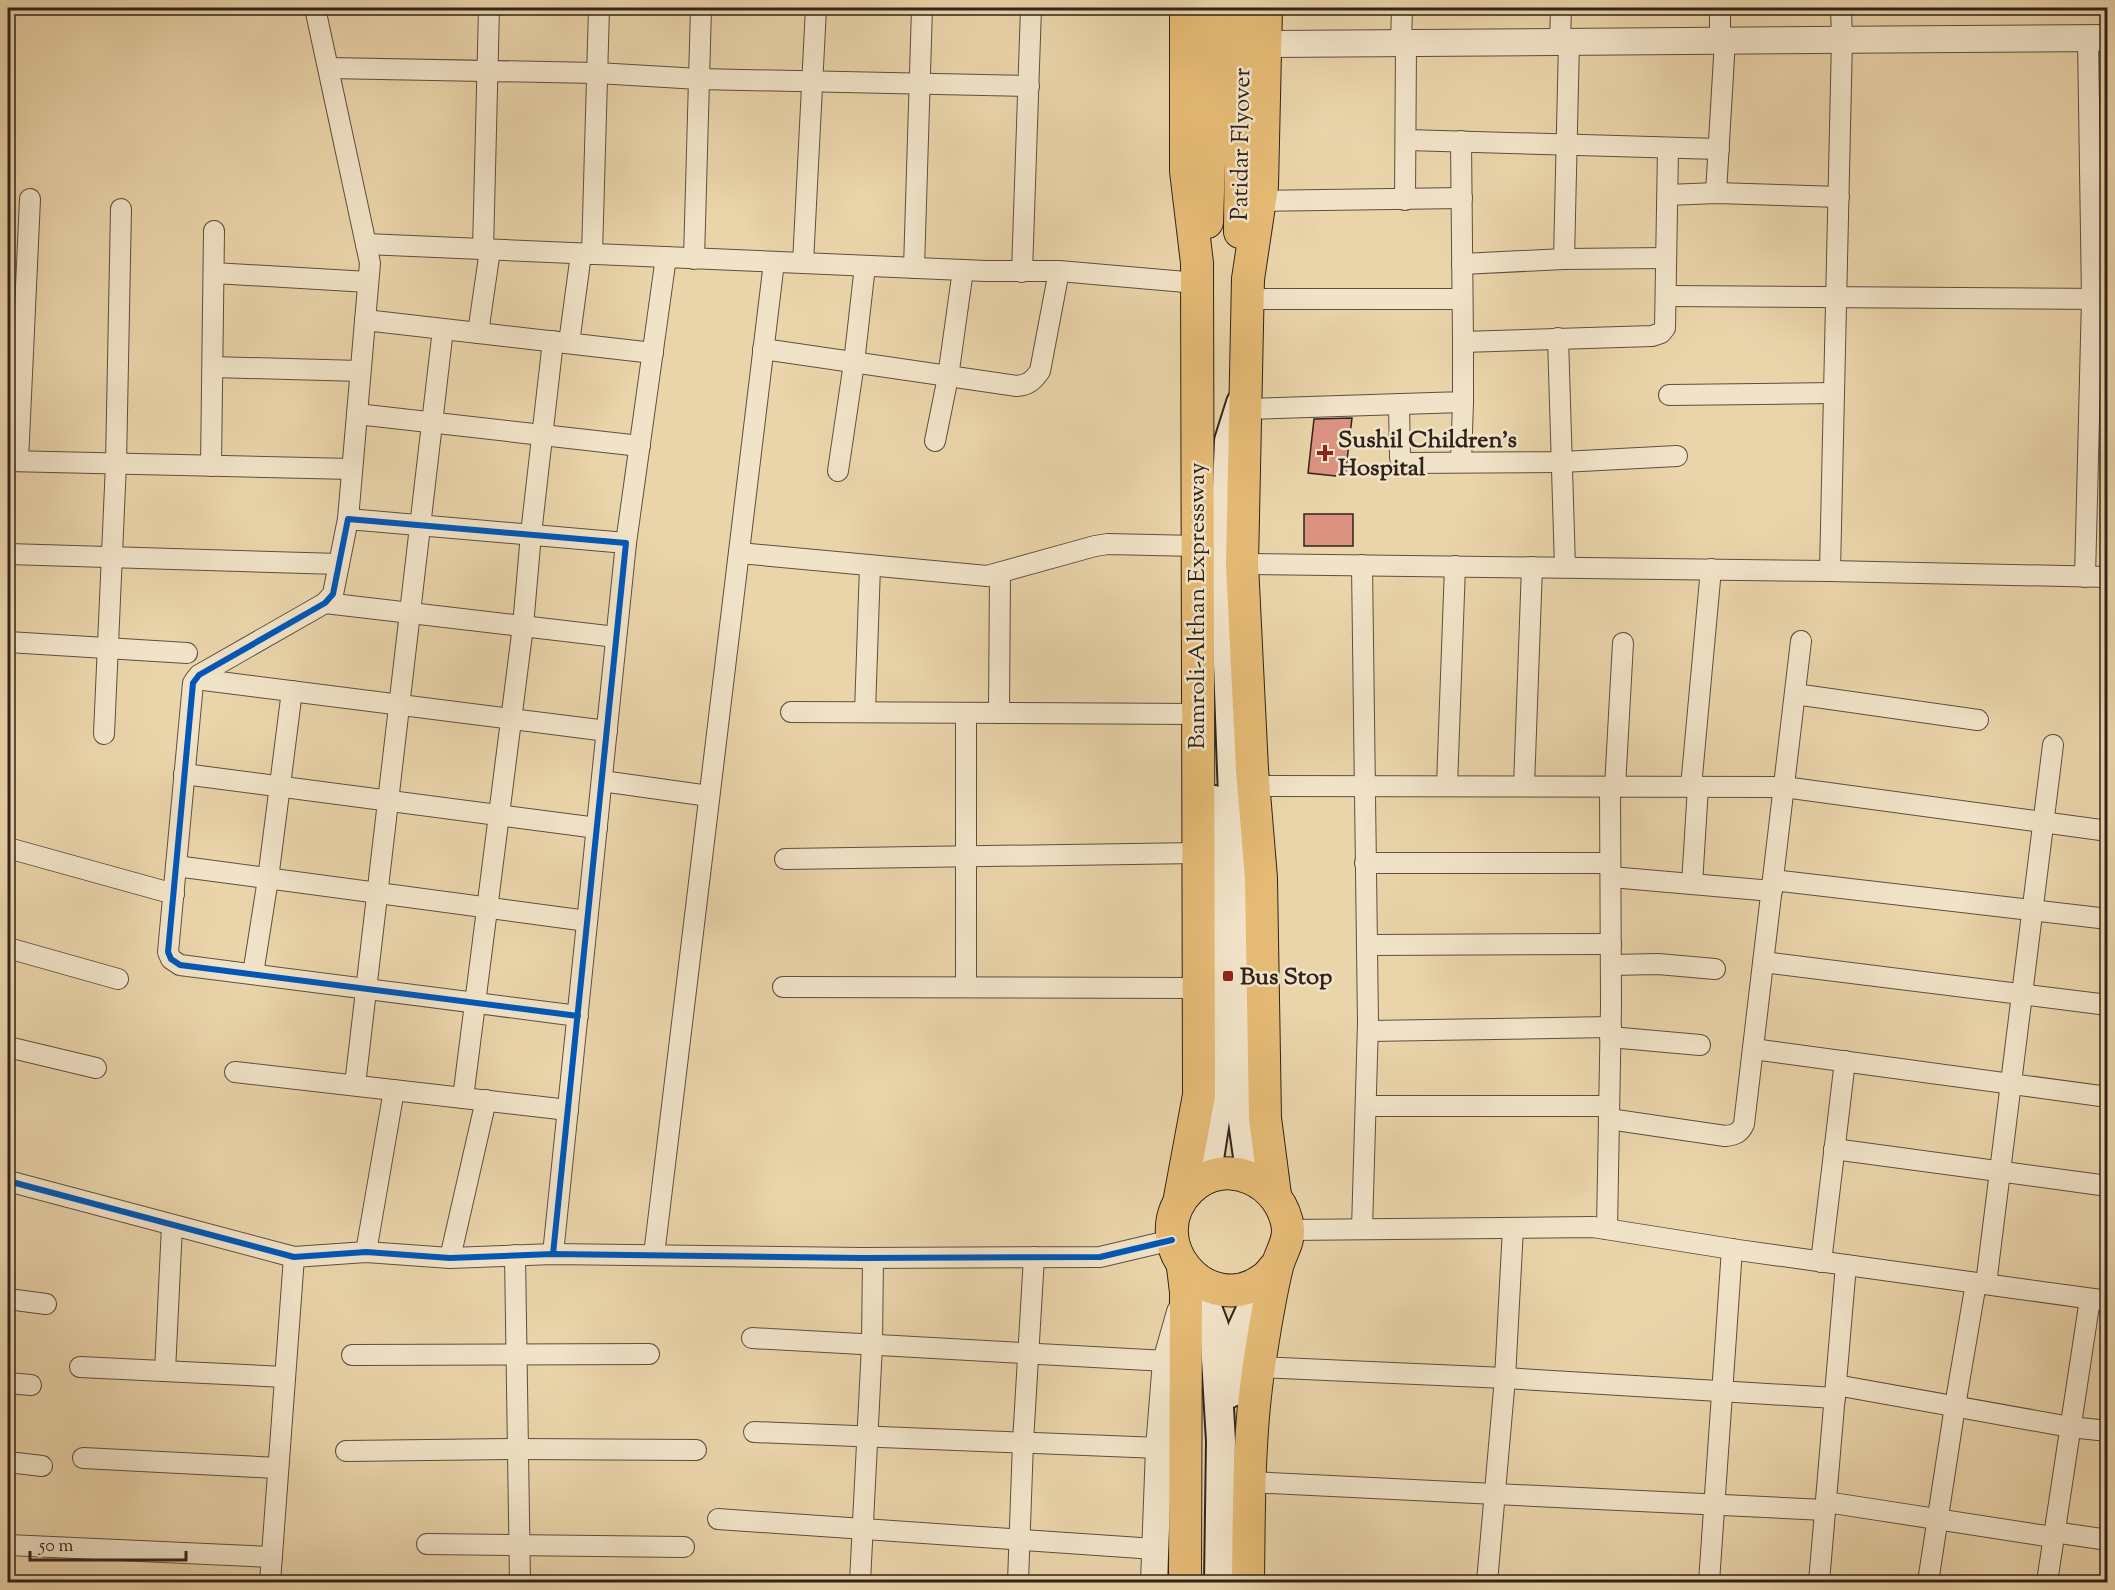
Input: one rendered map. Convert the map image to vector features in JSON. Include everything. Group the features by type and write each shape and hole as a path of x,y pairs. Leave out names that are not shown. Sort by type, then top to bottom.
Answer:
{"main road":[{"name":"Bamroli-Althan Expressway","path":"1179,1203 1199,1095 1197,273 1186,171 1186,8"},
{"name":"Patidar Flyover","path":"1197,273 1208,219 1214,8"},
{"name":"Patidar Flyover","path":"1242,8 1239,228 1248,289"},
{"path":"1263,1187 1265,1118 1261,878 1253,786 1242,564 1248,289 1262,186 1266,8"},
{"path":"1196,392 1210,432 1209,524 1218,1101 1206,1178"},
{"path":"1245,399 1229,441 1224,557 1240,930 1240,1100 1263,1187"},
{"path":"1219,1582 1221,1441 1214,1326 1184,1269 1172,1221 1179,1203 1191,1188 1206,1178 1225,1173 1244,1175 1263,1187 1284,1212 1288,1230 1285,1249 1241,1331 1221,1441"},
{"path":"1184,1269 1212,1288 1231,1290 1249,1287 1271,1272"},
{"path":"1184,1269 1185,1582"},
{"path":"1248,1582 1250,1450 1271,1272"}],"street":[{"path":"315,8 370,263 348,519 333,594 324,603 199,675 193,683 168,952 171,959 180,965 578,1016"},
{"path":"478,333 487,250 489,8"},
{"path":"463,1098 523,626 542,435 561,342 586,254 599,8"},
{"path":"694,259 701,8"},
{"path":"804,264 816,8"},
{"path":"914,268 922,8"},
{"path":"1022,272 1031,8"},
{"path":"1402,8 1407,140 1405,200"},
{"path":"1561,8 1565,42 1567,143 1564,259"},
{"path":"1716,194 1723,40 1720,8"},
{"path":"1830,571 1841,8"},
{"path":"1266,44 2098,38 2100,299 2085,577"},
{"path":"329,68 597,73 699,79 1029,86"},
{"path":"1407,140 1719,149"},
{"path":"1461,141 1463,342 1461,462"},
{"path":"1463,342 1652,336 1661,333 1665,328 1668,148"},
{"path":"1668,195 1839,196"},
{"path":"1260,201 1462,198"},
{"path":"30,199 13,461 352,469"},
{"path":"104,734 116,464 121,209"},
{"path":"211,466 214,231"},
{"path":"366,244 963,270 1197,273"},
{"path":"553,1254 626,543 666,257"},
{"path":"1462,264 1564,259 1666,258"},
{"path":"654,1255 774,262"},
{"path":"838,471 865,266"},
{"path":"934,441 948,376 963,270"},
{"path":"763,349 1017,386 1027,385 1040,371 1059,272"},
{"path":"214,273 368,282"},
{"path":"1248,289 1462,299"},
{"path":"1666,296 2100,299"},
{"path":"365,320 653,353"},
{"path":"355,1085 443,329"},
{"path":"1558,338 1565,567"},
{"path":"213,367 360,372"},
{"path":"1670,395 1834,393"},
{"path":"1245,399 1399,404 1463,402"},
{"path":"1399,404 1400,458 1405,463 1562,462 1677,456"},
{"path":"357,414 640,446"},
{"path":"348,519 626,543"},
{"path":"739,553 987,576 1108,544 1196,546"},
{"path":"8,554 339,564"},
{"path":"1242,564 1711,569 2108,577"},
{"path":"1362,565 1368,1031 1362,1229"},
{"path":"866,712 870,566"},
{"path":"1447,786 1455,566"},
{"path":"1524,786 1532,567"},
{"path":"1692,884 1694,787 1711,569"},
{"path":"999,713 1000,573"},
{"path":"324,603 616,637"},
{"path":"1366,1106 1609,1112 1733,1135 1740,1132 1744,1124 1801,641"},
{"path":"8,642 187,653"},
{"path":"1606,1229 1611,1032 1612,787 1623,643"},
{"path":"196,679 607,730"},
{"path":"253,974 268,879 292,691"},
{"path":"1795,694 1978,720"},
{"path":"791,712 1197,714"},
{"path":"966,713 966,987"},
{"path":"1928,1582 1955,1406 1981,1283 2000,1171 2053,745"},
{"path":"184,774 597,828"},
{"path":"602,780 709,796"},
{"path":"1253,786 1784,787 2108,831"},
{"path":"8,848 174,894"},
{"path":"785,859 1198,853"},
{"path":"1365,863 1610,870 1692,884 1772,886 2108,919"},
{"path":"176,866 587,921"},
{"path":"1367,945 1611,944"},
{"path":"8,948 118,979"},
{"path":"1763,963 2108,1005"},
{"path":"1611,965 1658,964 1715,969"},
{"path":"783,987 1198,988"},
{"path":"1368,1031 1611,1032 1700,1045"},
{"path":"8,1047 96,1068"},
{"path":"1753,1049 2108,1097"},
{"path":"1821,1262 1845,1061"},
{"path":"235,1072 568,1110"},
{"path":"366,1252 394,1090"},
{"path":"450,1258 486,1100"},
{"path":"1834,1149 2108,1186"},
{"path":"8,1181 294,1257 366,1252 450,1258 553,1254 873,1258 1100,1257 1184,1269 1166,1361 1159,1448 1154,1582"},
{"path":"165,1371 172,1226"},
{"path":"1288,1230 1593,1227 1821,1262 2099,1300 2070,1427 2047,1582"},
{"path":"1487,1582 1505,1378 1513,1228"},
{"path":"1709,1582 1732,1249"},
{"path":"515,1255 520,1582"},
{"path":"270,1582 294,1257"},
{"path":"1018,1582 1023,1442 1034,1257"},
{"path":"860,1582 872,1345 873,1258"},
{"path":"1819,1582 1846,1265"},
{"path":"8,1299 46,1304"},
{"path":"752,1338 1166,1361"},
{"path":"352,1355 649,1354"},
{"path":"80,1367 285,1377"},
{"path":"1259,1367 1505,1378 1722,1392 1835,1391 1955,1406 2070,1427 2108,1431"},
{"path":"8,1383 30,1385"},
{"path":"754,1432 1159,1448"},
{"path":"346,1452 519,1449 696,1450"},
{"path":"83,1458 278,1468"},
{"path":"8,1462 42,1466"},
{"path":"1250,1482 1715,1505 1825,1506 2108,1540"},
{"path":"718,1519 1155,1549"},
{"path":"427,1544 684,1547"},
{"path":"8,1545 272,1557"}],"building":[{"path":"1352,418 1345,477 1308,473 1314,419"},
{"path":"1304,514 1353,514 1353,546 1304,546"}],"cycle path":[{"path":"553,1254 626,543 348,519 333,594 325,603 199,675 193,683 168,952 171,959 180,965 578,1016"},
{"path":"8,1181 294,1257 366,1252 450,1258 553,1254 862,1258 1100,1257 1172,1240"}],"place":[{"name":"Sushil Children's Hospital","path":"1325,453"},
{"name":"Bus Stop","path":"1228,976"}]}
